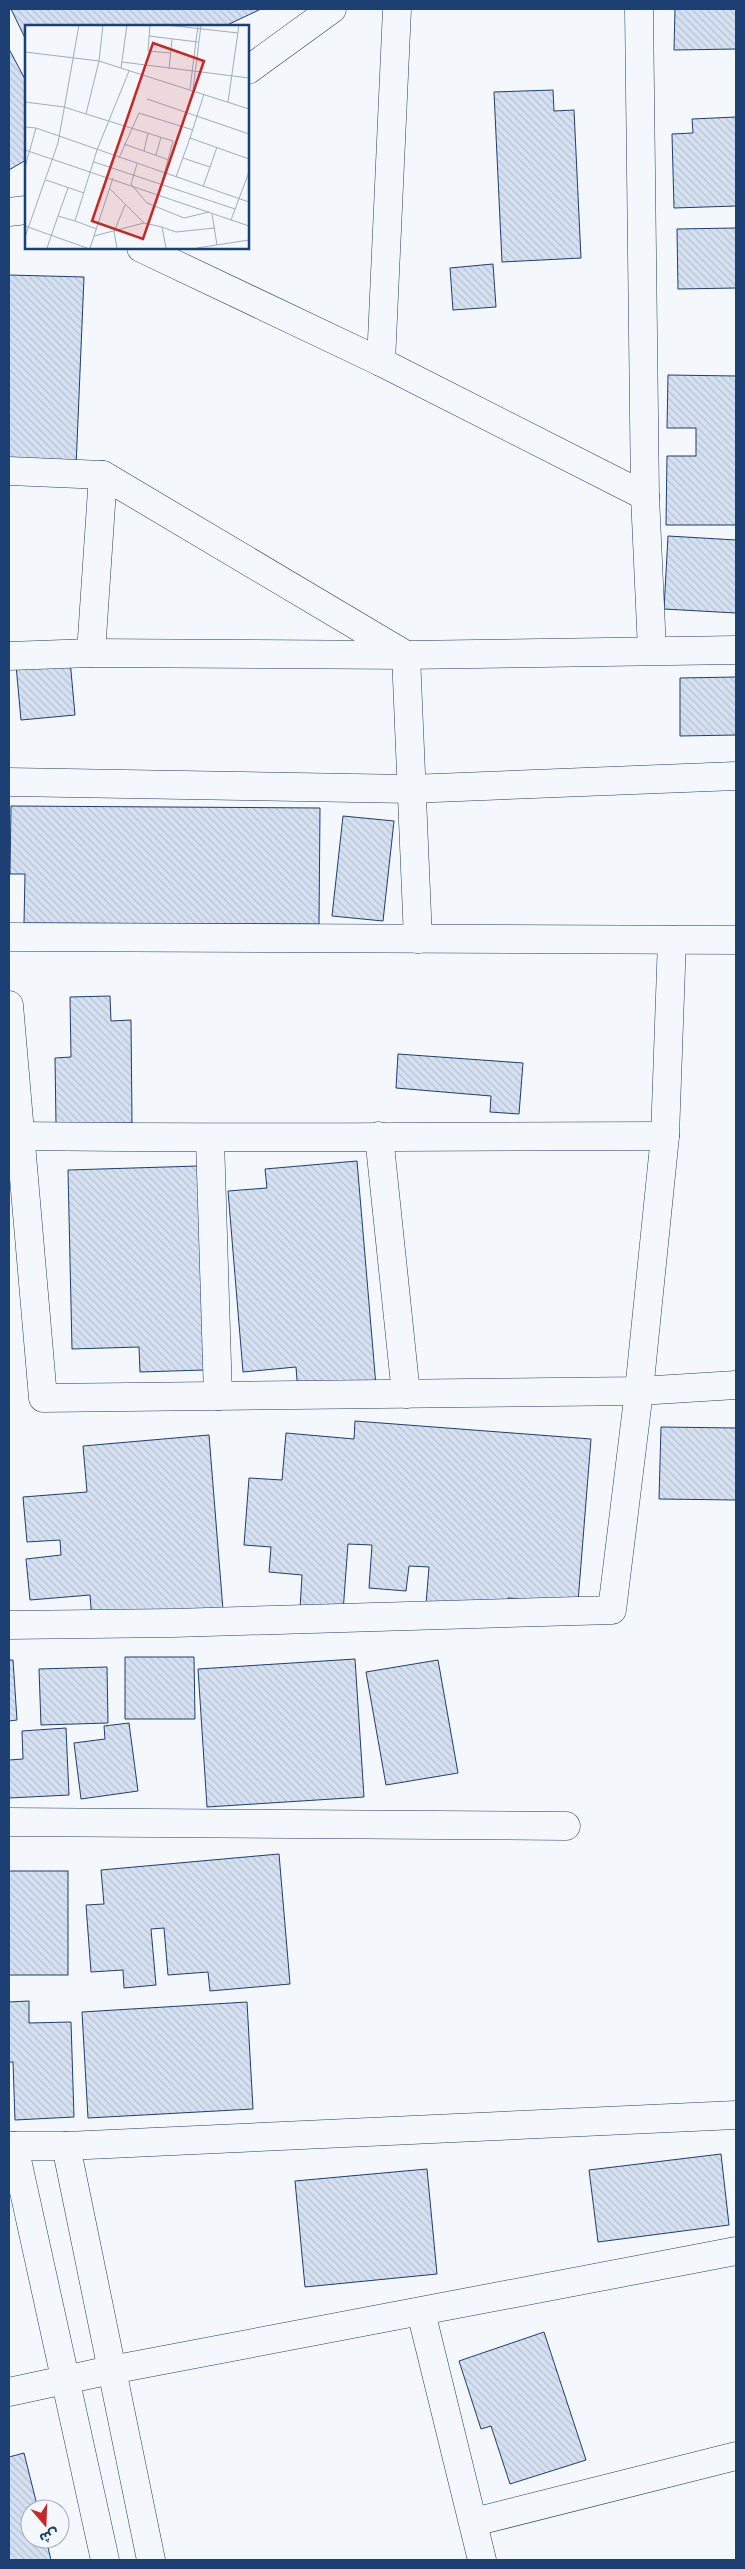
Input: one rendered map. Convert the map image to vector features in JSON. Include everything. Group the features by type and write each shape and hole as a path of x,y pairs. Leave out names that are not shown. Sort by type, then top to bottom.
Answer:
{"street":[{"path":"249,69 332,9"},
{"path":"380,362 397,9"},
{"path":"639,9 644,496 652,650"},
{"path":"9,212 25,210"},
{"path":"143,249 380,362 644,496"},
{"path":"9,471 103,475 406,655"},
{"path":"91,653 103,475"},
{"path":"9,656 91,653 406,655 736,650"},
{"path":"406,655 410,789 418,939"},
{"path":"9,782 410,789 736,776"},
{"path":"9,937 736,940"},
{"path":"9,1625 174,1623 612,1610 639,1391 664,1136 672,940"},
{"path":"9,1005 43,1398 639,1391 736,1385"},
{"path":"20,1136 210,1139 379,1136 664,1136"},
{"path":"379,1136 406,1394"},
{"path":"210,1139 218,1396"},
{"path":"9,1822 566,1826"},
{"path":"105,2560 12,2146 66,2146 736,2115"},
{"path":"66,2146 151,2560"},
{"path":"9,2392 111,2370 736,2251"},
{"path":"421,2312 482,2560"},
{"path":"474,2522 736,2456"}],"building":[{"path":"11,9 261,9 227,25 25,25 25,38"},
{"path":"675,9 736,9 736,49 674,50"},
{"path":"9,49 25,79 25,161 9,170"},
{"path":"553,90 554,111 574,110 581,258 502,262 494,92"},
{"path":"736,117 736,206 674,208 672,134 693,133 692,119"},
{"path":"736,228 736,288 678,289 677,229"},
{"path":"493,264 496,307 453,310 450,268"},
{"path":"9,275 84,277 76,467 9,464"},
{"path":"668,375 736,376 736,525 666,525 667,456 696,456 696,428 667,428"},
{"path":"668,536 736,540 736,613 664,609"},
{"path":"70,660 75,715 21,720 16,665"},
{"path":"736,677 736,735 680,736 680,678"},
{"path":"11,806 320,808 319,924 24,923 25,874 10,874"},
{"path":"343,816 394,821 383,921 332,916"},
{"path":"110,996 111,1021 131,1020 132,1123 56,1124 55,1058 71,1057 70,997"},
{"path":"398,1054 523,1063 519,1114 490,1112 491,1096 396,1088"},
{"path":"357,1161 376,1386 298,1393 296,1367 243,1372 228,1191 267,1188 265,1169"},
{"path":"198,1166 204,1370 140,1372 139,1347 72,1349 68,1170"},
{"path":"355,1421 591,1439 578,1602 508,1598 507,1610 426,1604 429,1567 409,1566 406,1591 369,1588 372,1545 348,1544 343,1612 300,1609 302,1575 269,1572 271,1547 244,1545 249,1478 282,1480 286,1433 354,1439"},
{"path":"661,1427 736,1428 736,1500 659,1499"},
{"path":"209,1435 223,1610 92,1621 90,1595 30,1600 26,1559 61,1555 60,1540 27,1542 23,1497 87,1492 83,1446"},
{"path":"125,1657 194,1657 195,1719 125,1719"},
{"path":"355,1659 364,1797 207,1807 198,1669"},
{"path":"9,1660 13,1660 17,1720 9,1721"},
{"path":"438,1660 458,1773 386,1785 366,1672"},
{"path":"107,1667 108,1723 41,1725 39,1669"},
{"path":"129,1723 138,1791 81,1799 74,1743 105,1739 104,1726"},
{"path":"66,1728 69,1795 9,1798 9,1760 23,1759 22,1731"},
{"path":"279,1854 290,1984 210,1991 208,1972 168,1975 164,1928 151,1929 156,1985 124,1988 123,1970 91,1972 86,1905 104,1904 101,1870"},
{"path":"9,1871 68,1871 68,1975 9,1975"},
{"path":"29,2001 29,2023 71,2022 74,2117 15,2120 13,2062 9,2062 9,2002"},
{"path":"247,2002 253,2109 88,2118 82,2012"},
{"path":"721,2154 729,2225 598,2242 589,2170"},
{"path":"427,2169 437,2274 305,2287 295,2181"},
{"path":"544,2332 586,2460 510,2484 491,2426 481,2429 459,2361"},
{"path":"24,2453 36,2499 20,2499 20,2549 48,2549 51,2560 9,2560 9,2457"}]}
